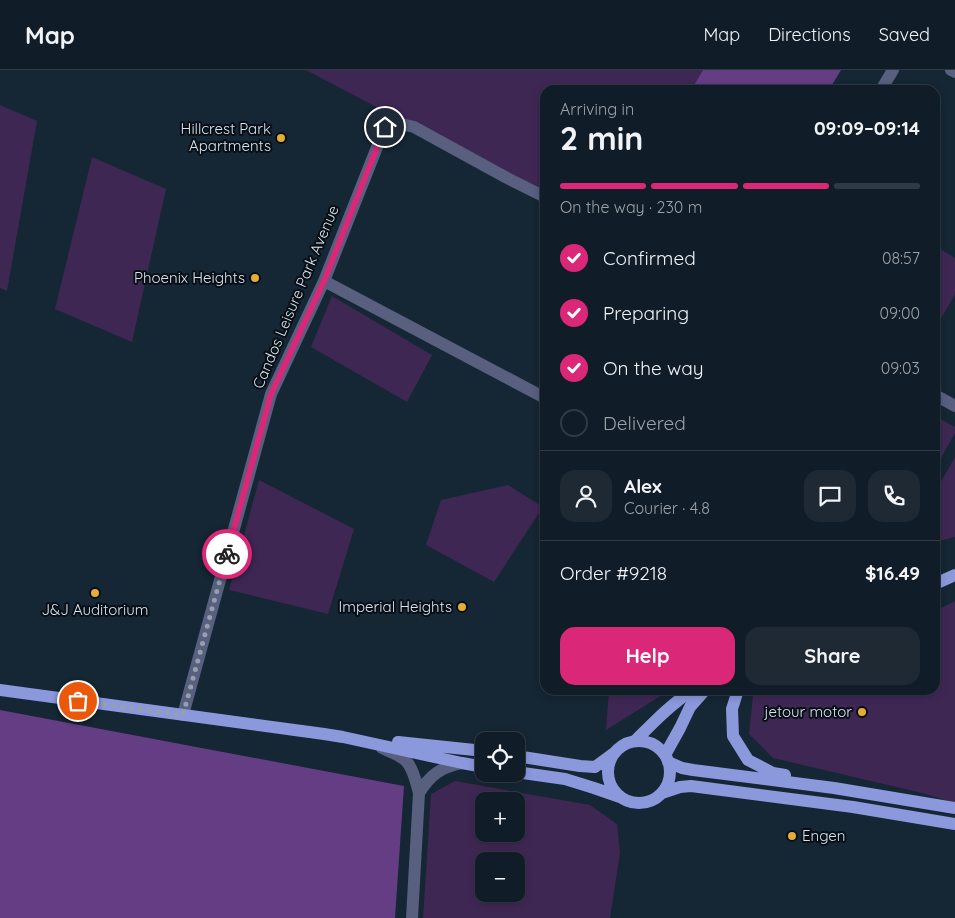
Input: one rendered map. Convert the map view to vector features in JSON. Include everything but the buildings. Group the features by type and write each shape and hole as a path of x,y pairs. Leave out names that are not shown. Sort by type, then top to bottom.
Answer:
{"main road":[{"path":"940,582 955,575"},
{"path":"0,690 343,737 475,750"},
{"path":"635,742 658,718 684,695"},
{"path":"525,773 565,779 629,802 645,803 653,800 667,786 670,770 667,759 690,708 700,695"},
{"path":"736,695 732,709 733,736 748,760 773,772 834,788"},
{"path":"343,737 475,765"},
{"path":"525,757 580,766 595,766 624,745 635,742 647,742 657,747 667,759 682,768 834,788 955,808"},
{"path":"615,752 610,761 608,771 614,791 622,798"},
{"path":"662,793 680,786 691,786 853,806 955,824"}],"street":[{"path":"884,85 893,70"},
{"path":"951,70 955,72"},
{"name":"Candos Leisure Park Avenue","path":"183,715 271,394 324,281 385,127 397,123 414,127 540,194"},
{"path":"324,281 540,395"},
{"path":"940,398 955,406"},
{"path":"373,744 408,762 414,774 419,793 412,918"},
{"path":"419,793 435,773 448,766 462,763"}],"shaded area":[{"path":"306,70 703,70 694,85 540,85 540,193"},
{"path":"703,70 841,70 832,85 694,85"},
{"path":"0,105 37,121 7,291 0,288"},
{"path":"92,157 166,189 132,342 55,309"},
{"path":"940,249 955,258 955,294 940,320"},
{"path":"332,296 432,355 407,402 311,347"},
{"path":"940,419 955,427 955,433 940,460"},
{"path":"955,457 955,537 940,541 940,483"},
{"path":"259,480 354,529 328,614 229,590"},
{"path":"508,485 540,505 540,512 494,582 426,545 441,500"},
{"path":"955,601 955,803 922,793 773,758 749,734 753,696 755,695 940,695 940,608"},
{"path":"609,695 662,695 606,730"},
{"path":"0,710 404,786 395,918 0,918"},
{"path":"455,781 517,792 475,792 475,842 525,842 525,793 590,805 617,824 620,853 610,918 423,918 431,794"}],"way so far":[{"path":"78,701 183,715 227,554"}],"place":[{"name":"Hillcrest Park Apartments","path":"281,138"},
{"name":"Phoenix Heights","path":"255,278"},
{"name":"J&J Auditorium","path":"95,593"},
{"name":"Imperial Heights","path":"462,607"},
{"name":"jetour motor","path":"862,712"},
{"name":"Engen","path":"792,836"}],"route":[{"path":"227,554 271,394 324,281 385,127"}]}
